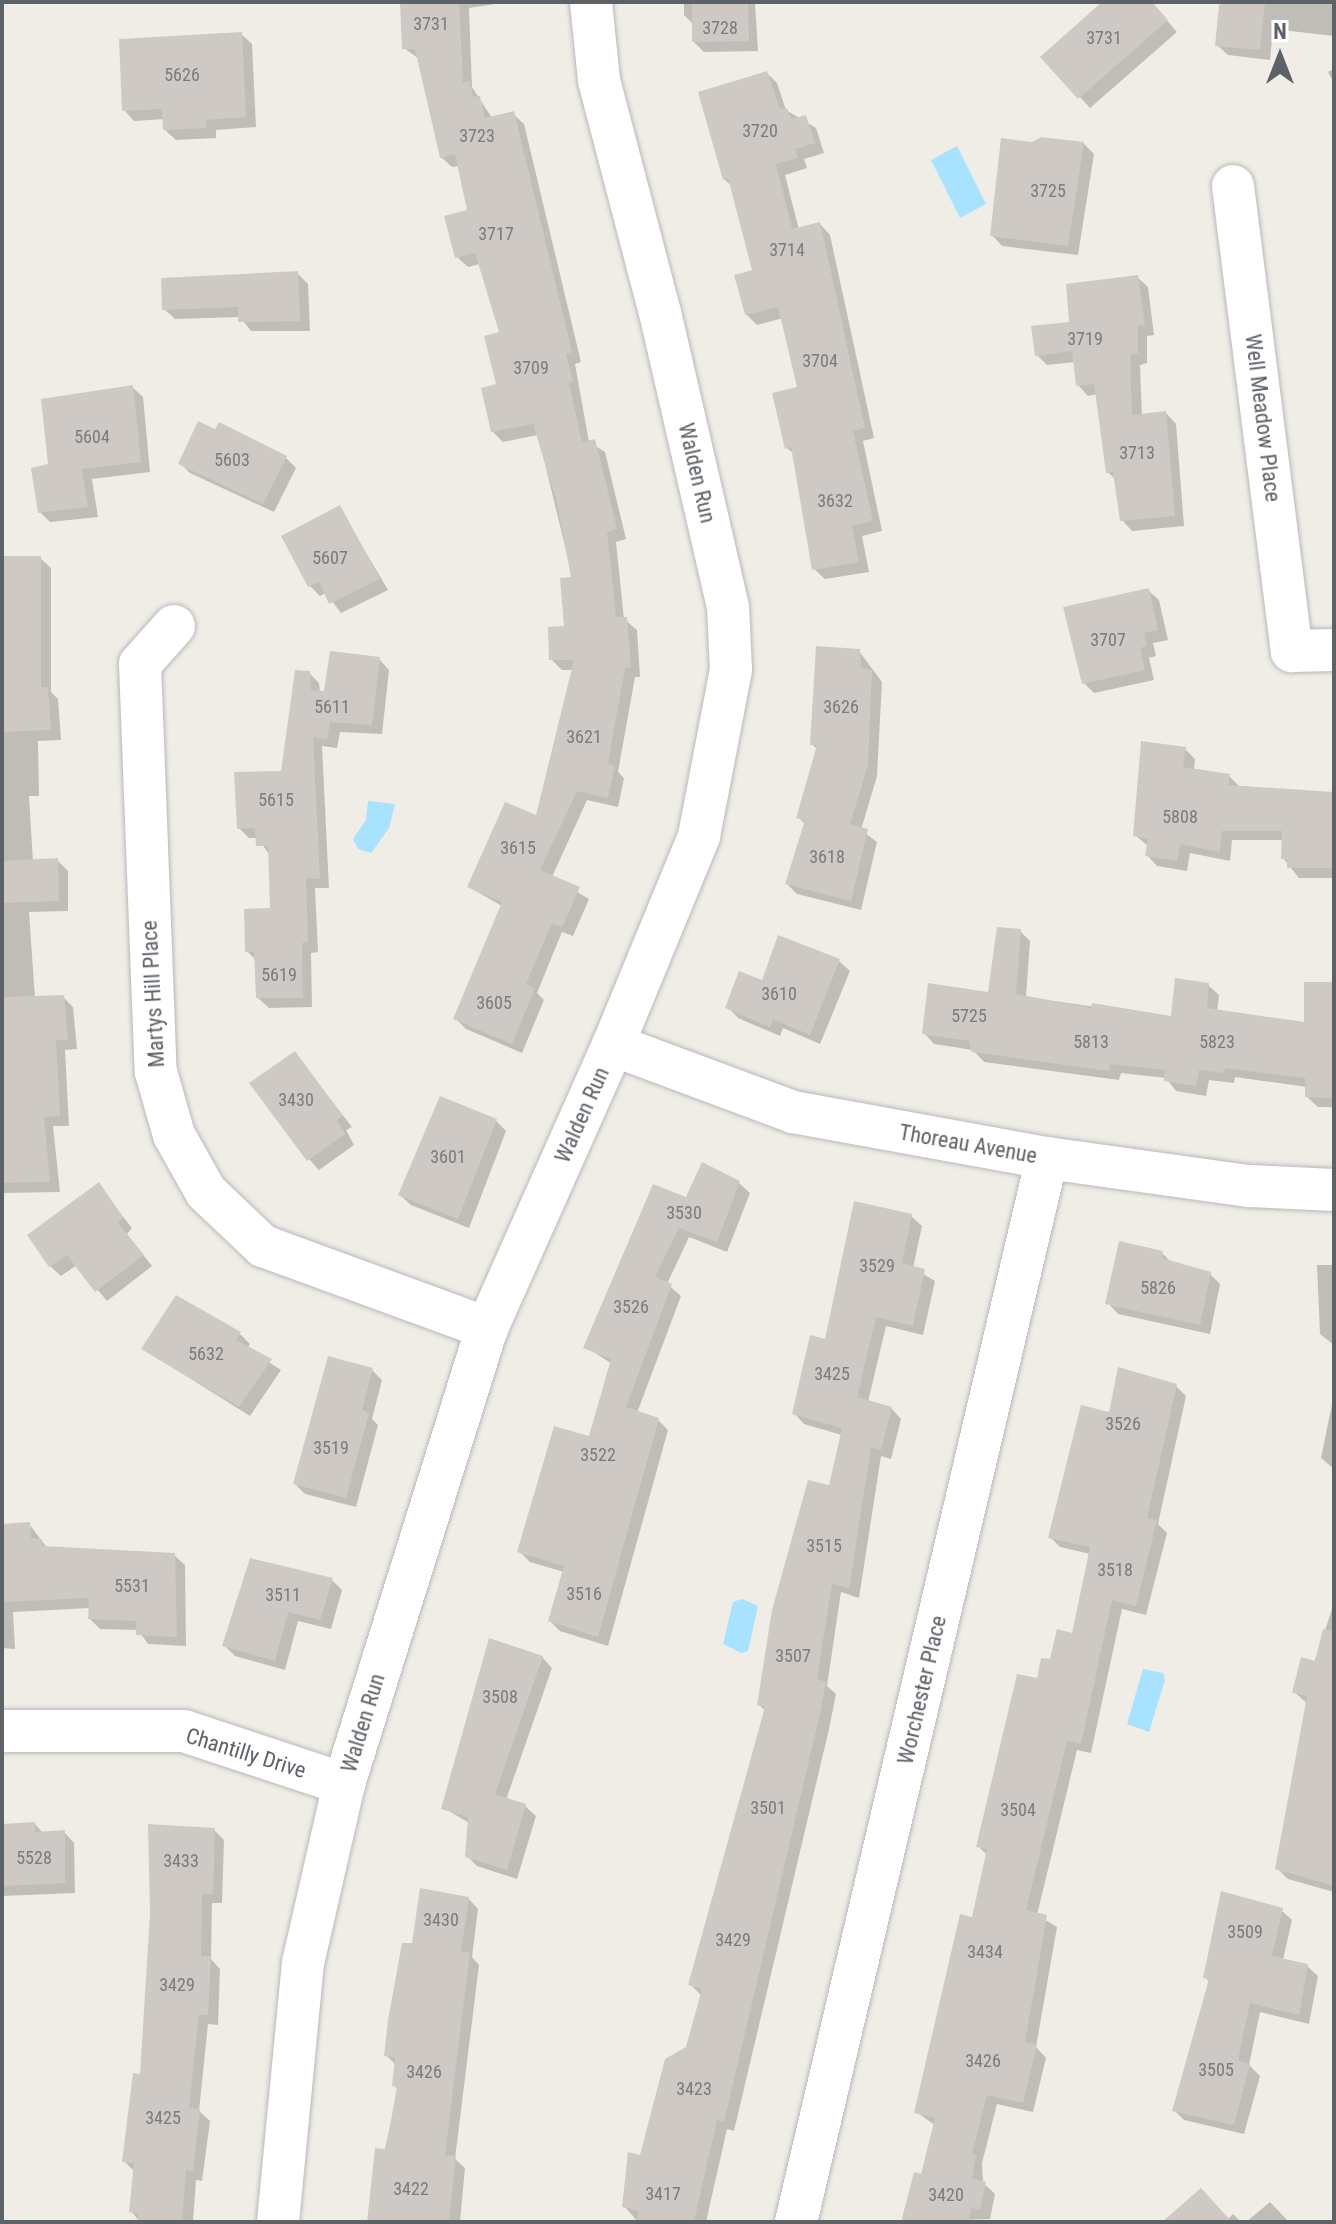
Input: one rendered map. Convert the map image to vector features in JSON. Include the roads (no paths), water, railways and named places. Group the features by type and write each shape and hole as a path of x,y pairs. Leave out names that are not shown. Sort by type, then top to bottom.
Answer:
{"street":[{"name":"Walden Run","path":"278,2222 303,1963 344,1784 487,1328 613,1045 699,836 731,670 728,607 660,313 599,80 591,2"},
{"name":"Well Meadow Place","path":"1233,186 1292,651 1334,650"},
{"name":"Martys Hill Place","path":"174,626 140,664 156,1072 174,1135 206,1192 263,1246 487,1328"},
{"name":"Thoreau Avenue","path":"613,1045 793,1112 1047,1158 1250,1186 1334,1190"},
{"name":"Worchester Place","path":"796,2222 1047,1158"},
{"name":"Chantilly Drive","path":"2,1731 184,1731 344,1784"}],"water":[{"path":"957,146 986,204 960,218 931,160"},
{"path":"368,801 395,804 389,828 371,853 358,849 353,839 366,820"},
{"path":"742,1599 758,1606 748,1651 741,1653 723,1644 733,1602"},
{"path":"1143,1669 1163,1673 1165,1680 1149,1732 1127,1724"}]}
